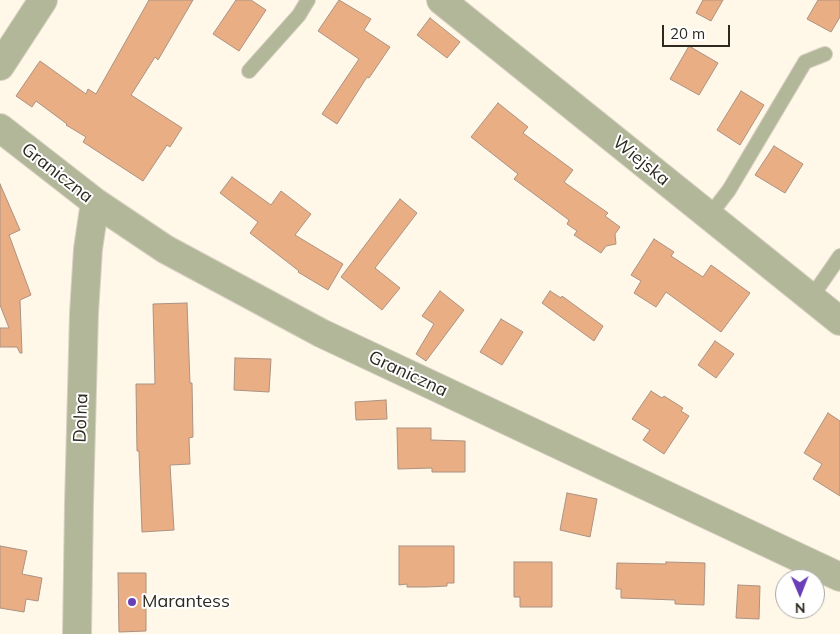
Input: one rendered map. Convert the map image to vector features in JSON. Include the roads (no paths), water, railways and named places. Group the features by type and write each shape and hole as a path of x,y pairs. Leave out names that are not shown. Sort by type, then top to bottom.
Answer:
{"street":[{"path":"0,66 43,0"},
{"name":"Wiejska","path":"442,0 840,321"},
{"name":"Graniczna","path":"0,128 95,202 165,250 321,333 840,578"},
{"name":"Dolna","path":"77,634 78,504 84,313 88,249 95,202"}],"lane":[{"path":"248,72 299,15 308,0"},
{"path":"709,216 729,190 805,62 825,54"},
{"path":"811,298 840,256"}],"place":[{"name":"Marantess","path":"132,602"}]}
